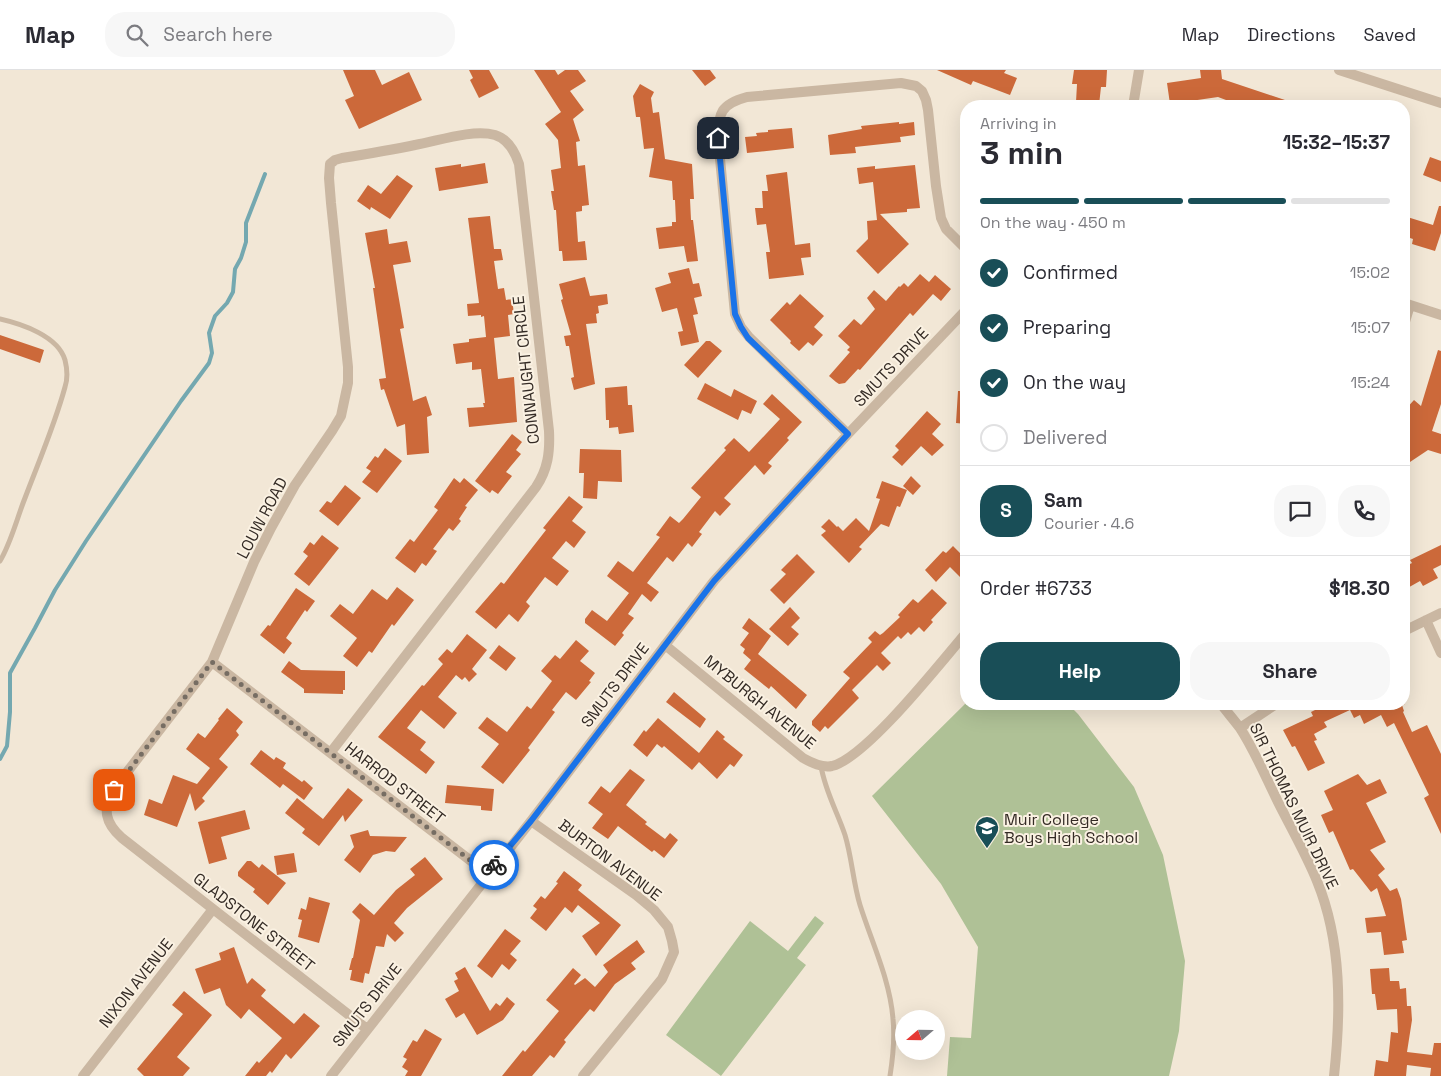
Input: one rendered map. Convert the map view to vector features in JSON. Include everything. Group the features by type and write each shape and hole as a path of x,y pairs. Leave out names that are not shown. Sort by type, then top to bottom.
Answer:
{"street":[{"path":"1134,100 1139,70"},
{"path":"1339,70 1441,103"},
{"path":"848,434 748,338 735,314 718,138 718,123 721,112 733,101 747,97 900,83 916,86 922,91 928,110 941,218 946,229 960,244"},
{"name":"CONNAUGHT CIRCLE","path":"329,178 330,164 335,160 458,136 486,134 497,136 510,146 516,154 519,164 550,447 543,477 536,487 331,752"},
{"name":"LOUW ROAD","path":"122,838 114,832 107,816 109,799 212,662 254,562 271,528 295,485 341,416 345,401 348,366 329,178"},
{"path":"1410,305 1441,315"},
{"name":"SMUTS DRIVE","path":"331,1076 531,821 714,581 848,434 960,316"},
{"path":"1410,628 1441,613"},
{"path":"1426,620 1441,653"},
{"name":"MYBURGH AVENUE","path":"664,645 803,758 821,766 830,766 840,763 864,746 887,723 960,640"},
{"name":"HARROD STREET","path":"212,662 488,874"},
{"name":"SIR THOMAS MUIR DRIVE","path":"1226,710 1240,728 1311,867 1330,921 1336,963 1338,998 1334,1076"},
{"path":"1240,728 1267,710"},
{"name":"BURTON AVENUE","path":"531,821 654,910 668,927 672,941 674,952 662,979 583,1076"},
{"name":"GLADSTONE STREET","path":"122,838 367,1029"},
{"name":"NIXON AVENUE","path":"83,1076 214,909"}],"lane":[{"path":"0,319 19,323 46,338 58,349 64,359 67,372 66,385 53,424 0,562"},
{"path":"821,766 829,797 847,844 855,886 888,994 894,1031 890,1076"}],"green space":[{"path":"960,709 1074,710 1134,787 1163,855 1185,961 1179,1031 1169,1076 947,1076 950,1037 971,1038 978,947 941,884 872,796"},
{"path":"815,916 824,923 797,958 806,965 721,1076 666,1035 750,921 788,951"}],"building":[{"path":"343,70 375,70 382,85 409,72 422,100 359,129 345,100 354,96"},
{"path":"469,70 489,70 499,88 479,98 470,80 473,78"},
{"path":"534,70 555,70 558,75 565,70 578,70 586,81 570,91 584,110 573,119 580,141 576,142 578,166 585,165 589,205 582,206 582,211 576,212 578,242 585,241 587,260 563,261 562,251 559,251 556,210 554,210 551,191 554,191 551,170 561,168 558,140 545,124 561,112"},
{"path":"692,70 710,70 716,78 705,86"},
{"path":"937,70 1006,70 1004,73 1017,78 1010,95 973,81 971,85"},
{"path":"1074,70 1107,70 1106,87 1101,87 1100,100 1076,100 1077,84 1072,84"},
{"path":"1200,70 1221,70 1222,79 1285,100 1226,100 1218,97 1197,100 1169,100 1167,83 1201,78"},
{"path":"640,84 654,92 651,98 653,113 659,112 665,159 692,164 694,199 690,199 691,220 693,220 698,261 687,262 684,246 659,249 656,228 672,226 672,222 676,222 675,200 673,200 672,181 649,177 654,148 644,149 640,117 636,117 633,96"},
{"path":"899,122 899,124 914,122 915,135 900,137 901,142 855,147 856,153 830,155 828,135 862,129 861,126"},
{"path":"792,128 794,148 747,153 745,137 757,136 756,133 768,132 768,130"},
{"path":"1430,157 1441,161 1441,182 1423,175"},
{"path":"485,163 488,183 439,191 435,168 461,164 461,167"},
{"path":"915,165 920,208 907,209 907,212 880,214 909,244 878,274 856,251 868,239 867,221 877,220 873,182 859,184 857,168 875,166 875,169"},
{"path":"787,172 795,245 810,243 811,257 801,258 804,275 769,279 766,252 770,252 766,224 757,225 755,208 763,208 762,191 768,191 766,175"},
{"path":"397,175 413,186 390,219 371,207 370,210 357,201 368,185 381,194"},
{"path":"1439,206 1441,206 1441,233 1435,251 1412,244 1413,239 1410,238 1410,218 1433,225"},
{"path":"490,216 494,249 501,249 503,260 494,261 498,289 504,288 506,300 512,299 514,314 508,315 510,336 494,338 498,379 514,377 517,422 469,427 467,408 484,407 483,403 485,403 481,369 472,370 472,362 456,364 453,344 469,342 469,339 486,337 484,316 468,316 467,304 479,303 468,218"},
{"path":"387,229 389,244 407,241 411,262 393,265 404,328 400,329 413,401 426,396 432,415 427,417 429,453 407,455 405,424 397,427 384,389 381,390 379,379 386,378 373,288 375,288 365,233"},
{"path":"689,268 693,284 699,283 702,296 694,298 698,314 693,315 699,342 681,346 678,332 683,331 677,308 662,312 655,288 671,283 668,273"},
{"path":"920,274 929,282 935,275 951,289 941,301 933,294 913,316 910,313 860,370 858,369 845,383 839,384 836,382 829,376 850,352 847,350 850,347 838,336 854,319 861,325 875,309 867,298 874,290 886,301 899,286 904,283 908,287"},
{"path":"585,277 590,296 607,294 608,304 598,306 599,313 596,314 597,323 586,324 595,384 574,390 571,378 574,377 569,346 566,346 564,336 571,335 561,300 563,299 559,284"},
{"path":"800,294 824,316 814,327 823,335 813,346 808,342 799,351 770,320 787,302 790,305"},
{"path":"0,335 44,350 40,363 0,349"},
{"path":"706,341 710,341 722,351 698,378 684,365"},
{"path":"1438,350 1441,351 1441,404 1432,431 1441,434 1441,454 1428,450 1410,462 1410,404 1414,400 1421,406"},
{"path":"705,383 731,397 734,389 757,401 751,414 742,410 738,420 697,399"},
{"path":"627,386 628,405 632,405 634,432 619,434 618,427 609,428 609,420 606,420 605,388"},
{"path":"958,391 960,391 960,423 956,423"},
{"path":"772,394 802,422 768,463 772,466 764,475 755,465 724,498 731,504 720,516 715,511 699,532 702,534 692,547 688,543 673,562 667,557 647,583 659,592 651,602 642,594 628,614 634,618 622,633 624,635 615,646 585,623 585,619 592,610 607,621 629,593 607,576 618,561 633,572 660,537 656,535 670,516 679,523 683,519 701,497 691,488 726,450 724,448 734,438 749,452 780,419 763,404"},
{"path":"927,411 941,424 932,434 944,445 932,456 921,446 902,466 892,457 899,450 895,446"},
{"path":"512,434 522,442 516,450 521,454 506,472 512,476 498,494 492,490 490,493 475,481"},
{"path":"385,448 402,461 377,493 362,482 371,471 366,468 375,456 378,458"},
{"path":"580,449 621,450 622,482 598,481 597,499 583,498 584,473 579,473"},
{"path":"911,476 921,486 913,495 903,486"},
{"path":"454,478 460,483 464,478 478,490 465,506 467,507 459,519 461,521 453,531 449,528 433,549 437,551 426,566 422,563 415,573 395,558 410,539 414,542 438,510 434,507"},
{"path":"882,481 907,490 900,507 897,506 889,527 881,524 859,547 862,549 849,563 821,535 826,531 821,527 829,519 843,531 856,518 869,531 880,499 876,498"},
{"path":"345,485 361,498 338,526 319,511 327,501 331,503"},
{"path":"569,496 583,507 572,521 586,532 574,548 566,541 552,558 569,571 557,586 545,577 526,602 530,606 518,622 509,614 496,629 475,612 501,582 504,584 546,530 543,528"},
{"path":"322,535 339,548 309,586 294,574 308,556 303,552 310,542 314,545"},
{"path":"1441,545 1441,565 1433,569 1438,578 1423,586 1420,581 1410,587 1410,564 1412,563 1410,560"},
{"path":"953,546 960,553 960,577 950,567 936,582 925,570 943,551 946,553"},
{"path":"797,554 815,572 784,604 770,590 786,574 781,570"},
{"path":"397,587 414,600 394,626 392,624 372,653 369,651 357,667 343,656 357,638 330,616 340,604 353,614 372,589 387,600"},
{"path":"296,588 315,601 307,612 305,610 286,638 292,643 284,654 260,635 268,625 270,626"},
{"path":"932,589 947,603 931,620 933,622 924,632 919,627 911,635 908,632 901,639 898,636 881,653 891,663 883,671 877,665 852,690 859,698 828,729 825,726 820,732 812,725 812,721 850,678 843,672 872,642 868,638 875,631 880,635 883,633 900,617 898,615 913,599 918,603"},
{"path":"790,607 800,618 791,627 799,634 788,646 769,629"},
{"path":"749,618 771,636 758,654 807,695 796,709 771,686 769,689 744,669 751,660 743,653 745,649 740,645 749,633 742,628"},
{"path":"467,634 487,650 472,669 477,674 469,682 465,677 462,680 456,675 438,697 457,713 444,729 421,710 407,728 426,742 420,750 435,762 426,774 378,737 422,685 424,686 443,664 438,659 447,649 452,653"},
{"path":"576,640 589,651 580,661 595,673 589,681 591,682 576,700 566,692 552,710 555,712 528,748 530,750 503,784 481,767 499,744 478,728 487,717 507,732 527,706 531,709 552,681 541,671 555,655 560,659"},
{"path":"499,645 516,658 506,671 489,658"},
{"path":"289,661 301,670 345,671 345,690 343,690 343,694 304,693 304,689 281,672"},
{"path":"674,692 706,719 700,728 666,702"},
{"path":"227,708 243,722 236,731 239,735 219,759 228,767 202,798 205,801 195,811 190,793 177,827 144,815 149,799 162,804 173,775 197,784 210,768 186,749 198,733 205,738"},
{"path":"1315,710 1350,710 1324,722 1327,727 1314,734 1317,740 1314,741 1325,763 1308,771 1295,746 1292,747 1283,730 1313,716 1311,712"},
{"path":"1350,710 1404,710 1412,732 1427,725 1441,754 1441,834 1424,798 1429,795 1394,723 1387,727 1381,715 1364,724 1360,715 1354,718"},
{"path":"658,718 699,753 717,730 725,737 723,739 743,755 734,767 730,764 717,779 699,762 692,770 664,746 662,748 657,744 647,757 633,745 644,730 646,732"},
{"path":"261,750 274,760 276,757 286,763 283,768 302,782 304,780 313,788 304,800 283,784 280,788 250,764"},
{"path":"630,769 645,780 626,805 647,822 645,824 665,839 670,833 678,840 664,858 654,850 652,852 618,826 608,839 592,828 603,814 588,803 601,786 610,793"},
{"path":"1358,774 1367,785 1380,779 1387,793 1366,803 1386,842 1370,850 1385,869 1378,875 1390,891 1397,888 1401,899 1407,940 1402,941 1404,953 1384,955 1381,932 1367,933 1365,918 1386,916 1377,888 1371,892 1353,869 1350,870 1333,831 1329,833 1321,815 1333,810 1324,791"},
{"path":"447,785 494,789 492,811 481,810 481,806 445,803"},
{"path":"348,788 363,800 345,822 343,815 319,846 302,833 305,829 285,813 297,798 323,819"},
{"path":"245,810 250,829 221,837 227,859 209,864 198,822"},
{"path":"368,830 370,836 407,837 395,852 386,851 373,855 360,873 344,860 354,847 350,835"},
{"path":"294,853 297,872 277,875 274,856"},
{"path":"425,857 443,879 407,908 394,923 404,933 395,942 387,934 384,947 376,946 369,974 365,973 363,983 350,980 352,970 349,970 360,920 352,912 360,903 374,915 396,890 415,875 410,869"},
{"path":"247,861 251,861 259,868 262,864 286,883 268,905 253,892 255,889 238,876 238,872"},
{"path":"564,871 582,885 578,890 621,925 596,956 582,936 600,923 578,905 572,913 565,907 546,931 530,918 537,909 533,906 541,896 545,899 558,883 556,882"},
{"path":"309,897 330,903 319,943 298,937 302,920 298,919 301,908 306,910"},
{"path":"505,929 521,941 510,954 517,960 509,970 502,964 492,978 477,966"},
{"path":"637,940 645,952 631,963 636,969 615,984 594,1012 590,1009 564,1040 566,1042 554,1058 550,1055 532,1076 502,1076 559,1011 546,1000 573,968 581,975 575,985 585,978 595,987 608,972 603,965"},
{"path":"234,947 247,984 252,978 266,990 261,996 294,1024 304,1013 320,1026 291,1059 286,1054 272,1073 270,1071 266,1076 245,1076 257,1061 259,1063 282,1038 249,1009 241,1019 226,1005 220,988 204,994 195,969 221,960 219,953"},
{"path":"465,967 490,1011 496,1003 500,1006 507,997 515,1004 503,1020 477,1035 464,1013 456,1018 445,999 459,991 454,981 458,979 455,973"},
{"path":"1389,968 1390,981 1399,981 1400,989 1406,988 1407,1006 1411,1006 1412,1020 1407,1052 1432,1055 1434,1043 1441,1043 1441,1076 1430,1076 1431,1068 1407,1065 1406,1076 1374,1076 1376,1060 1388,1062 1391,1032 1398,1033 1397,1009 1377,1010 1375,994 1372,994 1370,969"},
{"path":"184,991 212,1015 177,1057 190,1068 183,1076 144,1076 137,1069 183,1014 172,1005"},
{"path":"425,1029 442,1039 421,1076 405,1076 408,1071 402,1067 407,1059 403,1057 413,1040 417,1042"}],"waterway":[{"path":"0,759 7,746 10,712 10,673 55,590 86,541 209,363 212,353 209,333 215,316 227,303 233,292 235,269 246,242 246,223 265,174"}],"way so far":[{"path":"114,790 212,662 488,874 494,865"}],"place":[{"name":"Muir College Boys High School","path":"987,849"}],"route":[{"path":"494,865 531,821 714,581 848,434 748,338 735,314 718,138"}]}
